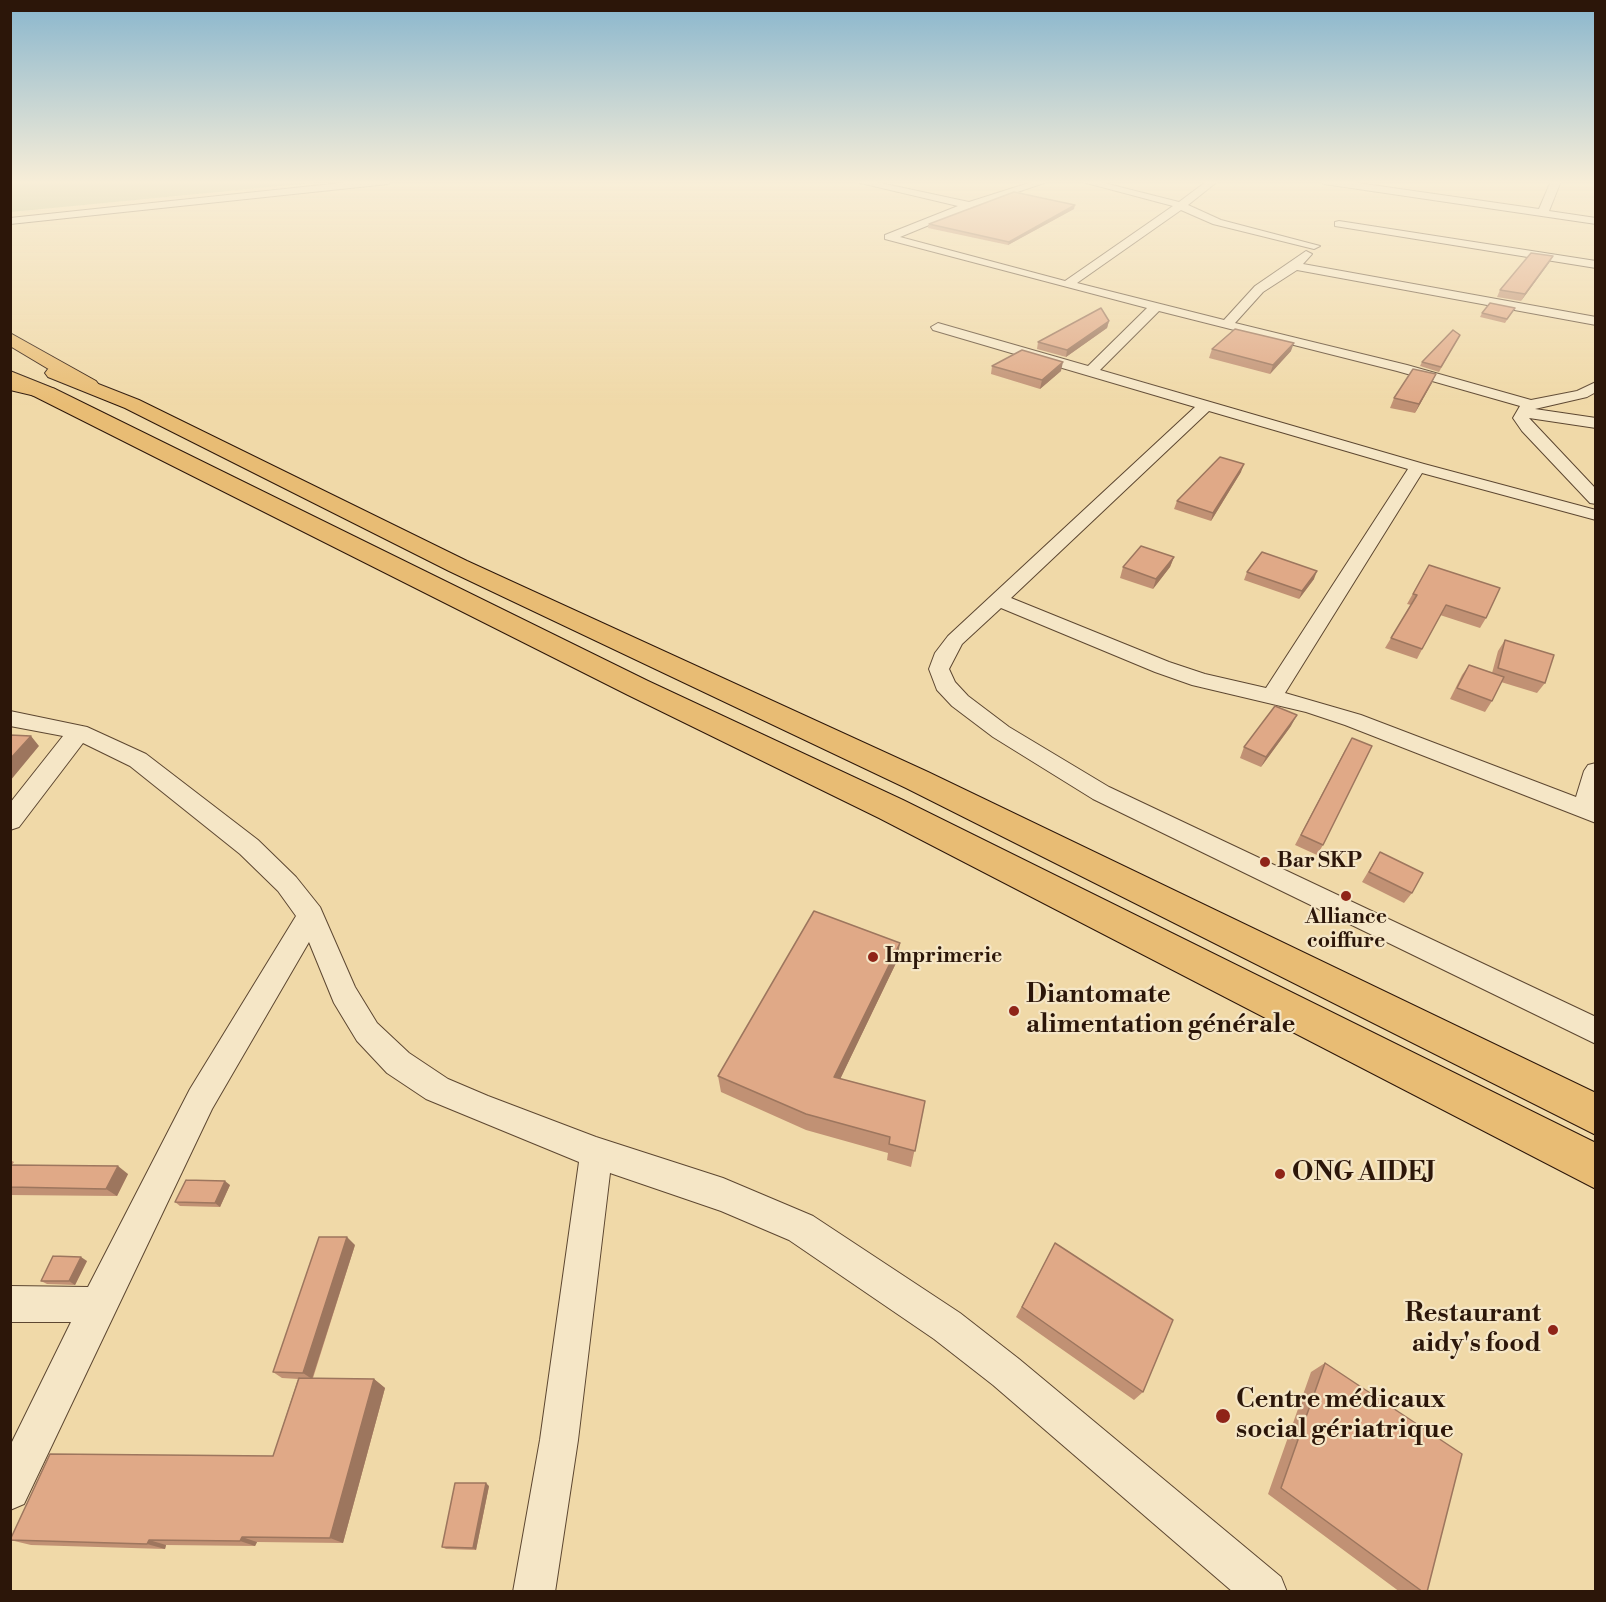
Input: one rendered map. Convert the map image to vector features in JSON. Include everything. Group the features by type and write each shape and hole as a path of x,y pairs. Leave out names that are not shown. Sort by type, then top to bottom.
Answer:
{"main road":[{"path":"10,338 89,385 458,566 917,780 1596,1115"},
{"path":"10,357 89,385"},
{"path":"10,378 48,393 427,584 891,809 1596,1167"},
{"path":"10,384 48,393"}],"street":[{"path":"961,256 1381,362 1527,408 1596,423"},
{"path":"1068,284 1108,256"},
{"path":"1227,324 1259,290 1295,266 1306,256"},
{"path":"1524,256 1596,265"},
{"path":"1295,266 1596,321"},
{"path":"1092,370 1157,306"},
{"path":"938,327 1596,515"},
{"path":"1596,386 1582,394 1527,408 1521,418 1527,428 1596,499"},
{"path":"1207,404 955,640 945,653 939,669 945,685 960,701 1001,732 1101,794 1596,1031"},
{"path":"1271,698 1418,466"},
{"path":"998,600 1162,667 1200,680 1311,706 1353,720 1590,812 1596,771"},
{"path":"10,718 79,732 138,760 249,847 287,884 311,915 344,994 367,1032 398,1063 437,1089 596,1154 723,1195 801,1228 947,1326 1006,1372 1266,1592"},
{"path":"10,821 79,732"},
{"path":"10,1490 98,1305 201,1099 311,915"},
{"path":"534,1592 562,1418 596,1154"},
{"path":"10,1304 98,1305"}],"building":[{"path":"1529,256 1553,256 1525,294 1500,290"},
{"path":"1490,303 1515,308 1507,319 1482,313"},
{"path":"1101,308 1109,321 1067,350 1038,342"},
{"path":"1235,329 1294,343 1273,365 1212,349"},
{"path":"1453,330 1460,335 1441,367 1422,362"},
{"path":"1022,350 1063,362 1042,380 992,366"},
{"path":"1413,369 1436,374 1419,404 1394,398"},
{"path":"1220,457 1244,464 1213,513 1177,501"},
{"path":"1141,546 1174,557 1156,579 1123,567"},
{"path":"1262,552 1317,571 1302,591 1247,572"},
{"path":"1429,565 1500,588 1486,618 1446,605 1422,649 1391,638 1417,595 1413,594"},
{"path":"1505,640 1554,655 1545,683 1498,668"},
{"path":"1469,665 1504,677 1492,701 1457,688"},
{"path":"1275,706 1297,715 1266,757 1244,747"},
{"path":"10,735 31,736 10,759"},
{"path":"1352,738 1372,746 1323,845 1301,835"},
{"path":"1380,852 1423,873 1412,893 1369,872"},
{"path":"814,911 900,943 834,1077 925,1101 915,1151 889,1144 890,1137 806,1114 718,1076"},
{"path":"10,1165 118,1166 106,1189 10,1187"},
{"path":"186,1180 225,1181 215,1203 175,1202"},
{"path":"319,1237 347,1237 303,1373 273,1372"},
{"path":"1055,1243 1173,1320 1143,1392 1022,1307"},
{"path":"53,1256 81,1257 69,1281 41,1281"},
{"path":"1325,1363 1462,1454 1427,1592 1423,1592 1281,1488"},
{"path":"299,1378 374,1379 330,1538 242,1537 240,1541 149,1540 147,1544 10,1540 50,1454 273,1456"},
{"path":"455,1483 486,1483 473,1548 442,1547"}],"place":[{"name":"Bar SKP","path":"1265,862"},
{"name":"Alliance coiffure","path":"1346,896"},
{"name":"Imprimerie","path":"873,957"},
{"name":"Diantomate alimentation générale","path":"1014,1011"},
{"name":"ONG AIDEJ","path":"1280,1174"},
{"name":"Restaurant aidy's food","path":"1553,1330"},
{"name":"Centre médicaux social gériatrique","path":"1223,1416"}]}
